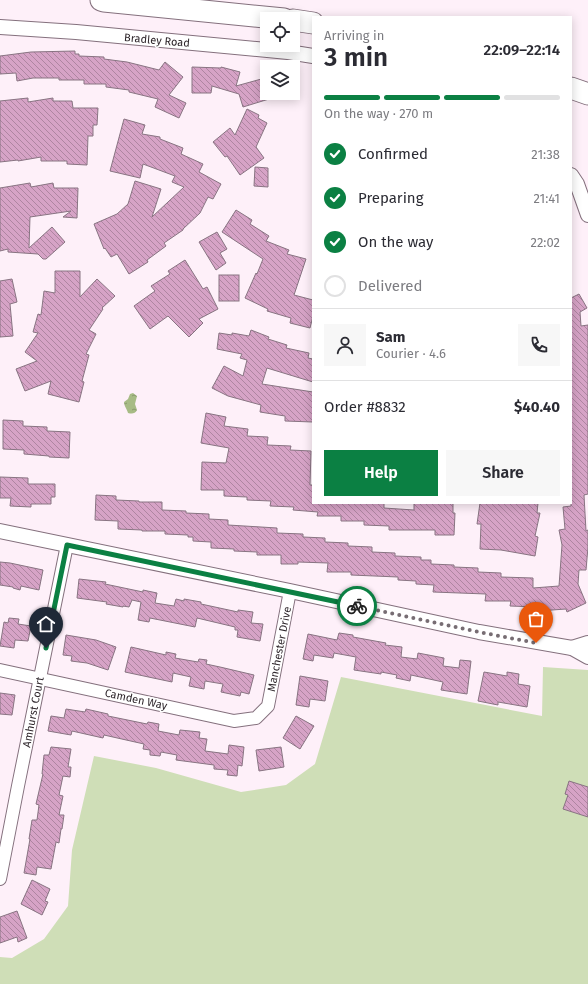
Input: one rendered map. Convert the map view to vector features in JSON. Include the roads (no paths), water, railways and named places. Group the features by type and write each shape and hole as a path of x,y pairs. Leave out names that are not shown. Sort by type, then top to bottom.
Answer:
{"highway":[{"path":"101,0 260,17"},
{"path":"300,21 312,23"},
{"path":"572,88 588,94"}],"street":[{"name":"Bradley Road","path":"0,27 288,52 312,56"},
{"path":"572,177 588,215"},
{"path":"0,531 479,632 572,648 588,657"},
{"name":"Amhurst Court","path":"0,879 67,545"},
{"name":"Manchester Drive","path":"268,706 290,591"},
{"path":"572,648 588,643"},
{"name":"Camden Way","path":"0,670 234,720 256,718 268,706"}],"water":[{"path":"133,393 137,396 135,404 137,410 131,414 128,413 124,402 128,399 130,394"}]}
